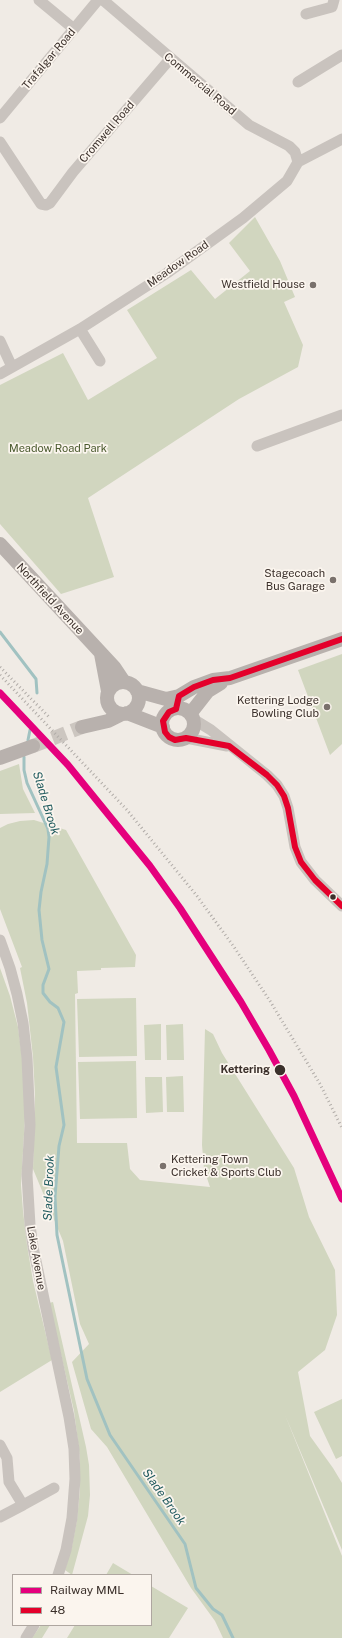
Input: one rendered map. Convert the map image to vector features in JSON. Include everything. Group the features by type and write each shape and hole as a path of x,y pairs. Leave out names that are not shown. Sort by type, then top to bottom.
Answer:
{"main road":[{"name":"Northfield Avenue","path":"0,544 114,667 124,682"},
{"path":"230,678 213,680 194,687 174,703 165,716 163,727 165,732 174,740 186,738 193,730 192,716 208,691 230,678 342,639"},
{"path":"101,654 109,706 115,712 163,727"},
{"path":"137,691 138,702 136,707 108,721 82,727 100,713 105,707 108,693 115,684 124,682 131,685 137,691 174,703 192,716"},
{"path":"0,758 33,746"}],"street":[{"path":"39,0 74,29"},
{"name":"Trafalgar Road","path":"0,118 98,0"},
{"name":"Commercial Road","path":"103,0 170,59 249,125 289,146 295,152 298,162"},
{"path":"306,14 332,7 334,0"},
{"path":"298,82 342,55"},
{"name":"Cromwell Road","path":"0,142 41,204 46,206 50,203 73,172 170,59"},
{"path":"298,162 342,139"},
{"name":"Meadow Road","path":"0,374 80,329 167,273 243,218 287,181 298,162"},
{"path":"80,329 100,361"},
{"path":"0,341 12,367"},
{"path":"257,446 342,415"},
{"path":"192,716 267,775 277,785 284,796 288,808 295,847 301,862 315,880 342,906"},
{"path":"186,738 229,746"},
{"name":"Lake Avenue","path":"0,940 7,958 17,994 28,1058 30,1125 27,1175 33,1248 69,1417 74,1449 75,1479 72,1518 66,1550 58,1574"},
{"path":"0,1445 7,1458 9,1482 23,1505"},
{"path":"0,1517 54,1488"},
{"path":"26,1638 33,1626"}],"green space":[{"name":"Meadow Road Park","path":"255,217 280,261 295,297 284,302 303,345 298,367 239,399 88,498 114,577 61,594 0,524 0,385 63,353 88,400 157,358 127,310 191,270 215,299 250,271 229,243"},
{"name":"Kettering Lodge Bowling Club","path":"342,654 342,744 330,755 298,670"},
{"path":"19,764 23,789 35,813 0,814 0,771"},
{"path":"34,820 66,830 136,955 135,967 101,968 101,970 77,971 78,993 75,994 77,1143 127,1143 130,1169 140,1180 210,1187 204,1169 202,1145 205,1029 213,1034 222,1053 294,1168 309,1217 335,1270 337,1315 325,1350 298,1372 310,1436 342,1483 342,1550 285,1415 342,1556 342,1638 223,1638 215,1621 191,1588 107,1447 91,1429 72,1362 89,1344 80,1324 63,1241 33,1169 35,1095 33,1057 27,1003 20,968 22,967 0,909 0,828 20,821"},
{"path":"0,968 10,996 18,1027 23,1064 25,1117 21,1185 23,1211 33,1281 52,1360 0,1392"},
{"path":"136,998 137,1056 79,1057 77,999"},
{"path":"161,1024 161,1060 145,1060 144,1025"},
{"path":"183,1024 184,1060 167,1060 166,1025"},
{"path":"136,1061 137,1118 80,1119 78,1062"},
{"path":"183,1076 184,1112 167,1112 166,1077"},
{"path":"145,1077 162,1077 163,1112 146,1113"},
{"path":"53,1302 89,1465 90,1495 88,1516 72,1574 65,1570 72,1546 77,1520 80,1489 80,1458 74,1411 49,1303"},
{"path":"342,1399 342,1456 336,1459 314,1412"},
{"path":"113,1563 131,1574 107,1574"},
{"path":"152,1587 188,1608 169,1638 67,1638 74,1626 152,1626"},
{"path":"40,1626 49,1626 42,1638 32,1638"}],"waterway":[{"name":"Slade Brook","path":"0,632 36,679 37,693"},
{"name":"Slade Brook","path":"28,740 30,730"},
{"name":"Slade Brook","path":"24,757 24,770 27,783 48,829 49,837 47,864 39,910 42,940 49,969 43,985 43,993 50,1002 58,1008 64,1022 56,1067 64,1125 59,1146 55,1197 57,1235 87,1379 110,1435 185,1544 196,1588 213,1609 222,1615 233,1638"}],"tunnel":[{"path":"33,746 82,727"}],"railway":[{"path":"0,667 49,717"},
{"path":"0,675 127,810 197,896 234,947 270,1001 320,1084 342,1128"}],"rail line":[{"name":"MML","path":"0,693 68,765 150,866 180,908 241,1002 269,1050 294,1096 342,1199"}],"transit line":[{"name":"48","path":"176,709 179,696 194,687 213,680 230,678 342,639"},
{"name":"48","path":"176,709 169,712 163,721 165,732 169,737 175,740 186,738 229,746 267,775 277,785 284,796 288,808 295,847 301,862 315,880 342,906"}],"place":[{"name":"Westfield House","path":"313,285"},
{"name":"Stagecoach Bus Garage","path":"333,580"},
{"name":"Kettering Lodge Bowling Club","path":"327,707"},
{"name":"Kettering","path":"280,1070"},
{"name":"Kettering Town Cricket & Sports Club","path":"163,1166"}]}
